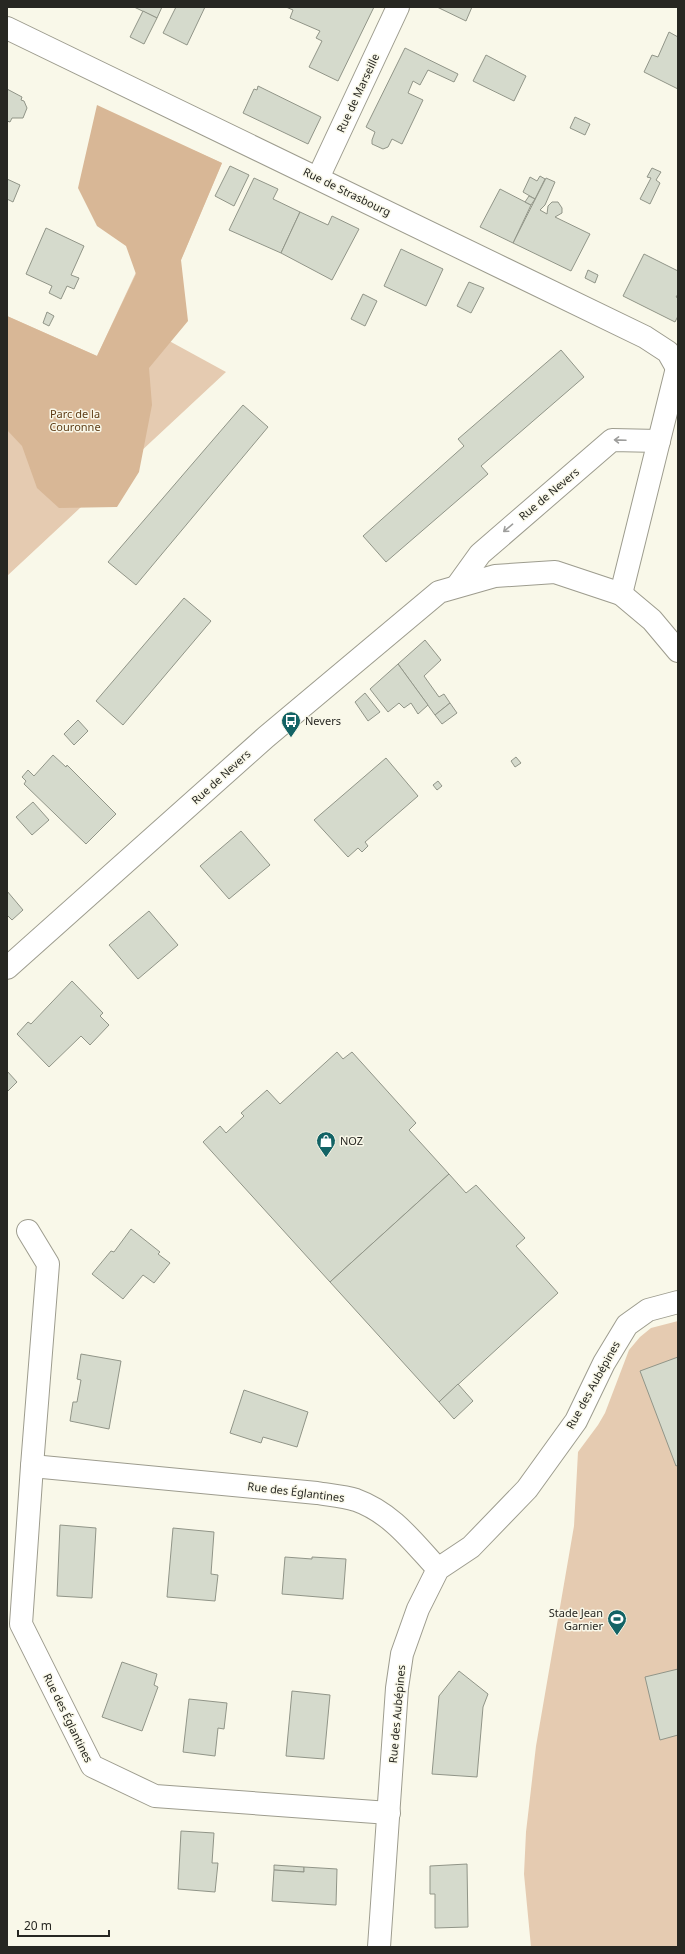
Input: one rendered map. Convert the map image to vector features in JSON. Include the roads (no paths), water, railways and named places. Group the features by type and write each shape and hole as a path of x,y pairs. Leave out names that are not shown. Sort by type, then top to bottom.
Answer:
{"street":[{"name":"Rue de Marseille","path":"318,178 398,7"},
{"name":"Rue de Strasbourg","path":"7,28 646,337 668,352 677,368"},
{"path":"621,594 677,368"},
{"name":"Rue de Nevers","path":"7,968 266,737 448,589 480,554 612,440 659,441"},
{"path":"448,589 495,576 555,572 621,594 652,620 678,651"},
{"name":"Rue des Églantines","path":"28,1231 48,1264 32,1466 22,1624 92,1766 155,1796 389,1813"},
{"name":"Rue des Aubépines","path":"379,1947 397,1688 402,1654 418,1609 438,1569 471,1546 527,1489 576,1422 604,1363 627,1324 648,1310 678,1302"},
{"name":"Rue des Églantines","path":"32,1466 317,1493 355,1500 377,1510 394,1522 438,1569"}],"place":[{"name":"Nevers","path":"291,738"},
{"name":"NOZ","path":"326,1158"},
{"name":"Stade Jean Garnier","path":"617,1636"}],"park label":[{"name":"Parc de la Couronne","path":"75,420"}]}
